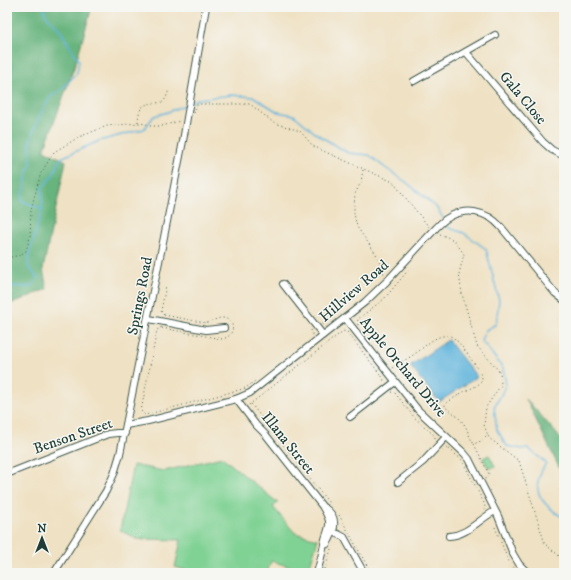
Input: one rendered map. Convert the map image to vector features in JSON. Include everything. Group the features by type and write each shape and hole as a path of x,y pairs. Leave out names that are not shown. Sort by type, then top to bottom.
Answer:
{"street":[{"name":"Springs Road","path":"54,573 109,485 116,470 148,319 191,96 206,7"},
{"path":"414,81 495,35"},
{"name":"Gala Close","path":"466,52 543,142 552,150 564,156"},
{"name":"Hillview Road","path":"126,425 148,421 247,395 365,302 445,220 457,214 466,212 480,213 491,218 555,293 564,300"},
{"path":"283,284 323,335"},
{"name":"Apple Orchard Drive","path":"345,318 418,410 469,459 496,511 513,554 519,564 528,573"},
{"path":"148,319 206,330 224,328"},
{"path":"350,417 395,382"},
{"name":"Illana Street","path":"236,399 321,504 333,516 334,524 330,531 317,573"},
{"name":"Benson Street","path":"7,474 111,434 117,432 125,433"},
{"path":"398,482 423,462 446,437"},
{"path":"449,536 463,533 496,511"},
{"path":"330,531 340,534 345,539 364,573"}],"path":[{"path":"138,123 140,109 149,104 165,101 169,90"},
{"path":"194,112 197,105 200,104 250,104 274,122 300,131 313,146 393,182 425,223 454,240 464,254 459,274 462,294 476,346 500,372 501,385 486,407 484,425 489,438 519,461 546,544 564,560"},
{"path":"7,258 20,255 26,251 30,237 31,210 41,173 54,152 79,137 107,126 138,123 150,126 162,126 182,120 186,121"},
{"path":"363,169 361,182 355,194 354,214 356,225 381,264 384,272 383,277"},
{"path":"354,329 359,325 358,319 384,299 411,267"},
{"path":"163,318 164,315 161,311 166,285"},
{"path":"312,336 311,330 321,322 323,324 327,324 330,322"},
{"path":"162,325 161,328 157,330 141,411 145,414 243,389 257,379"},
{"path":"243,409 343,331 347,332 384,379 384,383 381,385 389,394 391,392 395,393 414,417 435,436 435,441 433,444 441,452 444,448 448,448 462,460 485,505 484,510 479,515 482,519"},
{"path":"387,371 416,353 433,340 444,336 449,336 455,339 482,376 482,380 473,388 466,390 445,404 445,407 465,424 470,439 490,474 484,479"},
{"path":"474,444 483,440 488,434"},
{"path":"494,522 508,560 518,573"},
{"path":"340,534 342,526 345,525"},
{"path":"324,573 331,550"}],"green space":[{"path":"7,7 92,7 75,65 44,150 66,161 43,269 47,289 13,303 7,301"},
{"path":"526,399 564,442 564,478"},
{"path":"489,455 495,466 489,469 483,458"},
{"path":"222,457 278,503 273,507 295,533 318,539 308,572 271,561 267,573 195,573 175,567 181,540 137,539 120,530 133,465 164,471"}],"water":[{"path":"448,340 477,377 439,402 410,366"}],"waterway":[{"path":"42,209 22,201 26,177 31,163 30,142 40,115 50,97 62,89 77,73 79,61 59,29 45,14 44,7"},
{"path":"192,102 198,99 232,95 254,97 278,112 294,115 315,133 348,153 369,155 406,182 436,207 443,218"},
{"path":"7,286 30,287 38,279 28,266 29,255 42,209 42,188 53,175 61,158 99,141 144,129 154,116 187,104"},
{"path":"445,221 449,228 464,233 486,249 499,300 496,324 486,330 481,340 503,368 506,384 494,407 497,430 507,446 522,449 528,448 546,463 538,482 539,495 552,510 564,518"}]}
